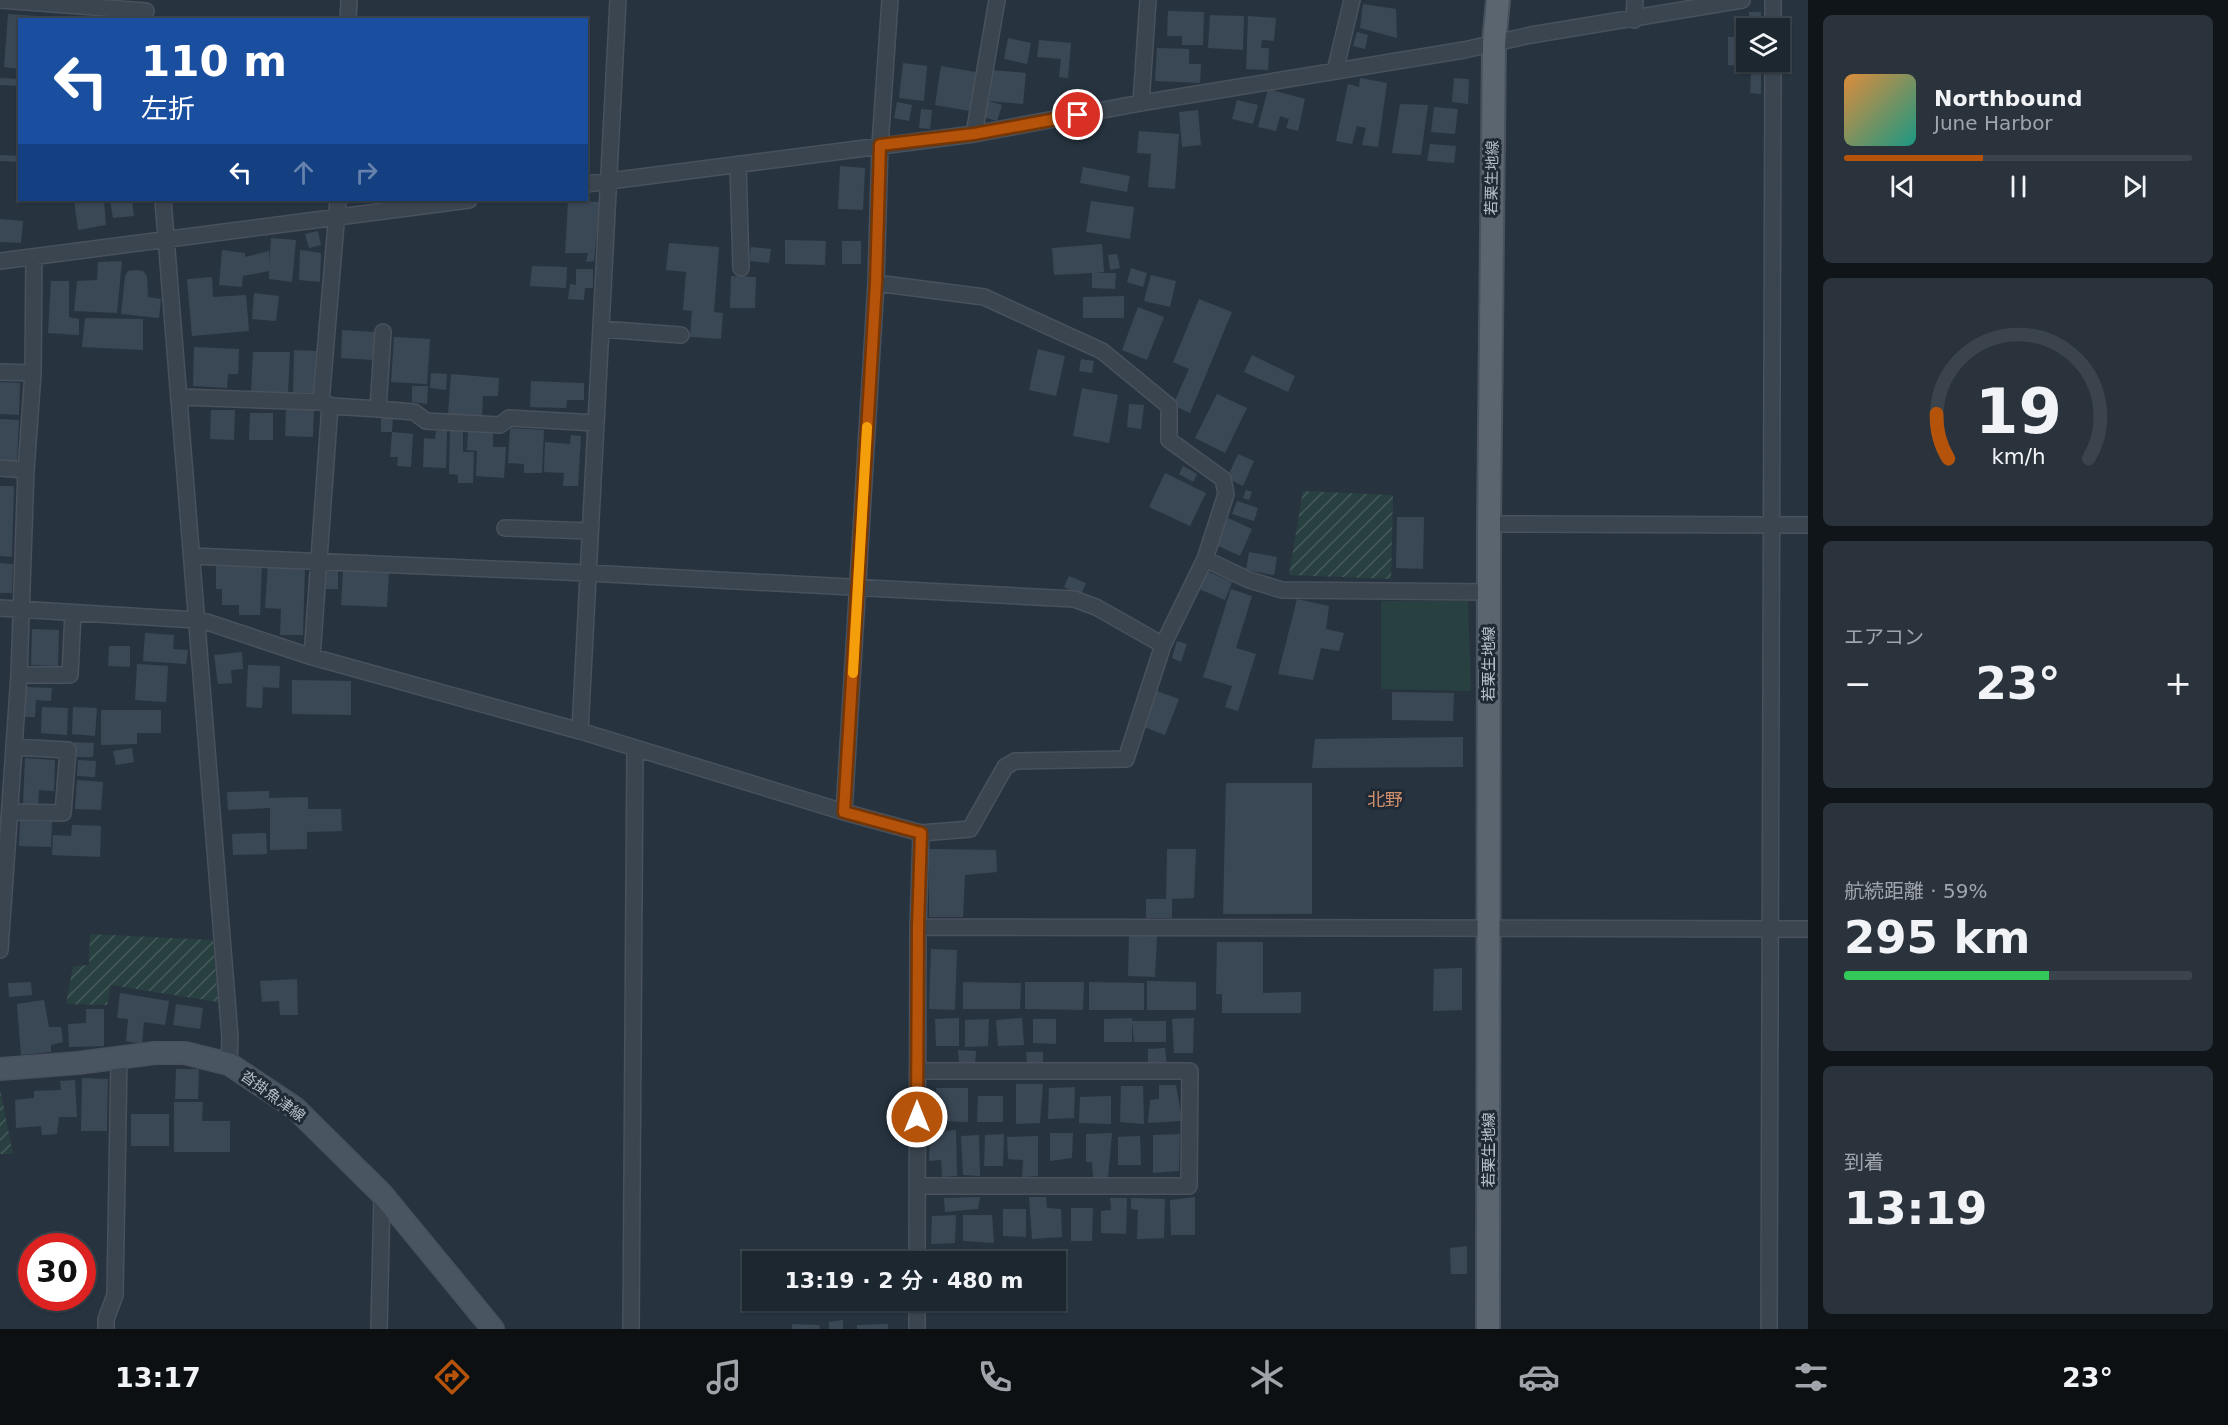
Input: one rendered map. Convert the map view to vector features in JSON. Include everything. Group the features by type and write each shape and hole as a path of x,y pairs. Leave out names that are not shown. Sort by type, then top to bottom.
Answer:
{"main road":[{"name":"若栗生地線","path":"1488,1329 1489,524 1494,44 1498,0"},
{"name":"沓掛魚津線","path":"0,1069 67,1064 155,1053 185,1053 229,1064 295,1108 382,1194 493,1329"}],"street":[{"path":"0,0 146,10"},
{"path":"348,18 349,0"},
{"path":"580,731 618,0"},
{"path":"844,812 876,283 880,145 890,0"},
{"path":"974,134 998,0"},
{"path":"1141,103 1148,0"},
{"path":"1335,71 1352,0"},
{"path":"1634,20 1635,0"},
{"path":"588,184 974,134 1141,103 1742,0"},
{"path":"1773,0 1773,18"},
{"path":"1769,1329 1773,72"},
{"path":"738,164 741,268"},
{"path":"163,201 230,1037 229,1064"},
{"path":"312,657 338,201"},
{"path":"0,261 461,201"},
{"path":"0,950 2,892 10,812 10,742 19,675 26,470 33,373 34,257"},
{"path":"0,608 196,620 312,657 580,731 844,812 921,833 970,829 1005,767 1015,761 1126,759 1163,645 1206,559 1226,494 1222,478 1169,440 1169,406 1102,351 984,297 876,283"},
{"path":"600,329 681,335"},
{"path":"378,409 383,332"},
{"path":"0,372 33,373"},
{"path":"179,397 326,404 414,412 426,421 500,425 509,418 596,423"},
{"path":"0,468 26,470"},
{"path":"1489,524 1808,525"},
{"path":"505,528 590,531"},
{"path":"192,556 588,573 1074,599 1096,607 1163,645"},
{"path":"1206,559 1249,580 1282,590 1489,592"},
{"path":"19,675 70,675 73,613"},
{"path":"10,742 68,750 63,813 10,812"},
{"path":"631,1329 635,749"},
{"path":"917,1251 918,927 921,833"},
{"path":"918,927 1808,929"},
{"path":"106,1329 106,1319 116,1294 119,1058"},
{"path":"917,1186 1189,1186 1190,1071 918,1071"},
{"path":"379,1329 382,1194"},
{"path":"917,1311 917,1329"}],"green space":[{"path":"1303,491 1393,495 1391,579 1289,575"},
{"path":"1381,601 1468,601 1471,691 1381,689"},
{"path":"90,934 213,940 218,1002 111,985 107,1005 66,1004 73,966 89,965"},
{"path":"0,1089 13,1154 0,1154"}],"building":[{"path":"1363,4 1396,9 1397,38 1360,28"},
{"path":"1168,11 1204,12 1203,45 1182,45 1182,36 1167,36"},
{"path":"1749,12 1761,12 1761,18 1749,18"},
{"path":"8,14 38,16 38,18 18,18 18,69 4,67"},
{"path":"1210,15 1244,16 1243,50 1208,48"},
{"path":"1248,16 1276,18 1274,41 1262,40 1261,48 1269,48 1268,70 1246,69"},
{"path":"1357,32 1368,35 1365,49 1353,46"},
{"path":"1728,37 1736,37 1736,66 1728,65"},
{"path":"1008,38 1031,43 1027,64 1004,59"},
{"path":"1039,40 1071,43 1068,78 1059,77 1061,59 1037,57"},
{"path":"1157,48 1189,49 1189,64 1201,64 1200,83 1155,81"},
{"path":"903,63 927,66 924,101 899,98"},
{"path":"941,66 976,72 970,111 935,105"},
{"path":"992,70 1026,73 1023,104 989,101"},
{"path":"1751,73 1761,74 1761,94 1750,93"},
{"path":"0,78 18,79 18,86 0,85"},
{"path":"1360,78 1387,83 1378,147 1362,145 1366,128 1357,126 1352,144 1336,141 1348,84 1359,87"},
{"path":"1454,78 1469,79 1468,104 1452,102"},
{"path":"1268,89 1305,99 1298,131 1286,128 1289,119 1280,116 1276,131 1258,127"},
{"path":"1237,100 1258,105 1253,124 1232,119"},
{"path":"988,101 1002,105 997,121 983,117"},
{"path":"897,102 912,105 909,121 894,118"},
{"path":"1400,104 1428,105 1421,155 1392,153"},
{"path":"1434,107 1458,109 1455,134 1431,132"},
{"path":"921,109 932,110 930,129 919,128"},
{"path":"1198,110 1201,145 1182,147 1179,112"},
{"path":"1139,131 1179,134 1175,189 1148,187 1151,154 1137,153"},
{"path":"1430,144 1456,146 1454,163 1427,161"},
{"path":"0,155 18,156 18,162 0,161"},
{"path":"840,166 865,168 863,210 838,209"},
{"path":"1083,167 1130,176 1127,192 1080,183"},
{"path":"74,201 104,201 106,225 78,230"},
{"path":"110,201 132,201 134,216 113,218"},
{"path":"568,201 600,202 594,261 586,262 588,253 565,253"},
{"path":"1091,201 1134,207 1130,239 1086,232"},
{"path":"0,219 23,221 21,243 0,242"},
{"path":"318,231 321,245 309,248 305,234"},
{"path":"271,238 296,240 292,282 269,279 269,271 243,276 242,287 219,285 222,250 245,253 245,257 269,251 269,265"},
{"path":"785,240 826,241 825,265 785,264"},
{"path":"842,241 861,241 861,264 842,264"},
{"path":"669,243 719,247 714,312 723,313 721,339 690,337 692,311 683,310 686,272 666,270"},
{"path":"1102,244 1104,272 1096,273 1116,273 1115,289 1092,288 1092,273 1054,275 1052,248"},
{"path":"751,247 771,249 769,263 749,261"},
{"path":"300,250 321,253 320,282 299,280"},
{"path":"1117,254 1120,268 1110,270 1108,255"},
{"path":"122,261 117,313 74,311 77,281 97,280 98,262"},
{"path":"532,266 567,267 566,288 530,286"},
{"path":"1131,268 1147,273 1143,287 1127,282"},
{"path":"576,269 593,269 593,288 585,288 584,300 568,299 570,284 576,285"},
{"path":"128,271 143,271 147,276 148,297 161,299 159,318 121,314 125,276"},
{"path":"1151,275 1176,281 1170,307 1144,301"},
{"path":"731,276 756,277 755,308 730,308"},
{"path":"212,277 213,297 246,295 249,331 192,336 187,279"},
{"path":"51,281 69,281 69,317 79,319 79,335 48,333"},
{"path":"254,293 279,296 276,321 252,319"},
{"path":"1124,296 1124,318 1083,318 1083,297"},
{"path":"1199,299 1232,312 1190,413 1173,405 1189,369 1173,362"},
{"path":"1138,307 1164,317 1147,360 1122,350"},
{"path":"85,318 143,319 143,350 82,347"},
{"path":"342,330 376,332 374,360 341,358"},
{"path":"394,337 430,339 427,384 391,382"},
{"path":"194,347 239,349 238,374 228,374 227,388 193,386"},
{"path":"1038,349 1065,356 1056,396 1029,390"},
{"path":"294,350 316,351 315,393 293,392"},
{"path":"253,352 290,352 288,393 251,393"},
{"path":"1252,355 1295,376 1288,392 1244,372"},
{"path":"1081,359 1094,361 1092,373 1079,371"},
{"path":"431,373 447,374 446,390 430,388"},
{"path":"451,374 499,378 498,396 483,396 482,417 448,414"},
{"path":"531,381 584,383 584,400 567,400 566,408 530,407"},
{"path":"0,382 20,383 19,415 0,414"},
{"path":"412,386 428,386 427,404 412,402"},
{"path":"1082,388 1118,395 1109,443 1073,436"},
{"path":"1217,394 1247,408 1225,453 1195,438"},
{"path":"1129,404 1144,405 1141,429 1127,427"},
{"path":"286,409 314,410 313,437 285,436"},
{"path":"211,410 235,410 234,440 210,439"},
{"path":"250,413 273,413 273,440 249,440"},
{"path":"381,417 393,417 392,432 381,432"},
{"path":"0,419 19,420 17,461 0,460"},
{"path":"510,428 544,430 542,473 524,473 524,464 508,463"},
{"path":"436,431 447,431 446,468 423,467 424,438 435,439"},
{"path":"450,431 463,431 463,452 474,452 473,483 458,483 458,475 449,474"},
{"path":"392,432 413,434 411,467 397,466 398,457 390,457"},
{"path":"468,432 493,433 493,447 506,447 504,478 476,476 477,451 467,450"},
{"path":"571,435 581,436 578,486 563,486 564,473 544,472 545,442 570,444"},
{"path":"1238,454 1254,461 1243,486 1227,478"},
{"path":"1183,466 1197,474 1193,482 1179,474"},
{"path":"1165,473 1206,493 1190,526 1149,507"},
{"path":"0,486 14,486 12,557 0,556"},
{"path":"1246,490 1252,492 1249,500 1243,498"},
{"path":"1237,501 1258,508 1254,521 1232,514"},
{"path":"1397,517 1424,517 1423,569 1396,568"},
{"path":"1228,518 1252,529 1240,556 1216,545"},
{"path":"1249,552 1277,557 1274,575 1246,570"},
{"path":"216,562 262,564 260,615 239,615 239,605 222,605 222,589 216,589"},
{"path":"0,563 13,564 12,593 0,593"},
{"path":"268,563 305,567 303,635 280,635 281,609 265,608"},
{"path":"325,567 338,569 338,589 325,589"},
{"path":"343,571 389,573 387,607 341,605"},
{"path":"1207,571 1232,582 1225,600 1199,589"},
{"path":"1069,576 1086,583 1081,595 1064,587"},
{"path":"1231,589 1252,596 1236,648 1256,654 1238,711 1225,707 1232,686 1203,677"},
{"path":"1297,599 1329,606 1326,629 1344,633 1339,651 1321,648 1313,680 1278,674"},
{"path":"32,629 59,630 58,666 31,665"},
{"path":"145,633 174,635 173,649 188,650 186,664 143,661"},
{"path":"1177,641 1187,644 1181,662 1172,658"},
{"path":"109,646 130,646 130,667 108,666"},
{"path":"242,652 243,669 231,670 232,683 218,684 214,655"},
{"path":"137,664 168,666 166,702 135,700"},
{"path":"248,665 280,666 279,688 263,687 262,708 246,707"},
{"path":"292,680 351,681 351,715 292,714"},
{"path":"26,687 52,688 51,701 36,700 35,717 24,717"},
{"path":"1157,691 1179,699 1165,735 1144,727"},
{"path":"1392,692 1454,693 1453,721 1392,720"},
{"path":"42,707 68,708 67,735 41,733"},
{"path":"73,707 97,708 95,736 72,734"},
{"path":"101,710 161,710 161,733 137,733 137,744 101,745"},
{"path":"1463,737 1463,767 1312,768 1315,739"},
{"path":"74,742 94,743 93,757 74,757"},
{"path":"132,748 134,762 116,765 113,751"},
{"path":"25,758 55,760 54,791 39,790 38,806 23,805"},
{"path":"78,760 96,761 95,777 77,776"},
{"path":"77,780 103,782 101,810 75,809"},
{"path":"1226,783 1312,783 1312,914 1223,914"},
{"path":"269,791 269,798 308,797 308,809 341,809 342,831 307,832 307,849 270,850 270,808 228,810 227,792"},
{"path":"20,821 52,822 51,847 19,846"},
{"path":"72,825 101,826 100,857 52,855 53,835 71,836"},
{"path":"266,833 267,854 233,855 232,834"},
{"path":"929,849 996,850 997,872 965,875 963,917 929,917"},
{"path":"1167,849 1196,849 1194,898 1172,899 1172,918 1146,918 1146,899 1166,899"},
{"path":"1129,935 1157,936 1155,977 1128,976"},
{"path":"1217,942 1263,942 1263,993 1301,992 1301,1013 1222,1013 1222,994 1216,994"},
{"path":"931,949 957,950 955,1010 929,1009"},
{"path":"1462,968 1462,1010 1433,1011 1434,969"},
{"path":"297,979 298,1015 280,1015 279,1001 262,1002 260,981"},
{"path":"1147,981 1196,982 1196,1010 1147,1010"},
{"path":"31,982 32,995 9,997 8,983"},
{"path":"963,982 1021,983 1020,1009 963,1009"},
{"path":"1025,982 1084,982 1083,1010 1025,1009"},
{"path":"1089,982 1144,983 1144,1010 1089,1010"},
{"path":"120,993 169,1001 165,1025 144,1022 142,1044 126,1041 128,1019 117,1018"},
{"path":"44,1000 49,1027 61,1027 63,1042 51,1045 51,1052 21,1055 17,1004"},
{"path":"176,1004 203,1008 200,1029 173,1025"},
{"path":"86,1009 104,1009 104,1046 69,1047 68,1024 86,1023"},
{"path":"959,1018 959,1046 936,1046 935,1019"},
{"path":"1022,1018 1024,1045 998,1046 996,1020"},
{"path":"1132,1018 1132,1042 1104,1042 1104,1019"},
{"path":"1194,1018 1193,1053 1174,1053 1172,1019"},
{"path":"989,1019 988,1046 965,1047 965,1020"},
{"path":"1033,1019 1056,1019 1056,1044 1033,1043"},
{"path":"1132,1021 1166,1021 1166,1042 1134,1042"},
{"path":"1165,1048 1167,1065 1148,1064 1148,1049"},
{"path":"958,1050 976,1051 975,1064 959,1063"},
{"path":"1026,1052 1043,1052 1043,1062 1027,1063"},
{"path":"176,1069 199,1069 198,1099 175,1099"},
{"path":"82,1078 108,1079 107,1131 81,1131"},
{"path":"75,1080 77,1117 59,1117 57,1134 42,1135 41,1126 16,1128 15,1100 34,1098 34,1091 61,1090 60,1081"},
{"path":"1016,1084 1043,1084 1040,1123 1016,1124"},
{"path":"1159,1085 1176,1085 1182,1121 1148,1123 1150,1100 1159,1099"},
{"path":"1121,1086 1143,1086 1144,1124 1120,1122"},
{"path":"1075,1087 1074,1118 1048,1119 1049,1088"},
{"path":"936,1088 968,1088 968,1122 937,1121"},
{"path":"978,1096 1003,1096 1003,1122 977,1122"},
{"path":"1111,1096 1111,1124 1079,1123 1080,1097"},
{"path":"174,1102 203,1102 202,1121 230,1121 230,1152 174,1152"},
{"path":"131,1114 169,1114 169,1146 131,1146"},
{"path":"956,1130 957,1176 942,1177 941,1160 929,1161 930,1132"},
{"path":"1050,1133 1073,1133 1072,1158 1050,1161"},
{"path":"1112,1133 1108,1177 1093,1177 1092,1162 1086,1162 1086,1134"},
{"path":"1004,1134 1003,1166 984,1166 985,1135"},
{"path":"1180,1134 1179,1171 1153,1173 1153,1135"},
{"path":"979,1135 980,1176 963,1175 961,1136"},
{"path":"1038,1136 1038,1176 1022,1177 1023,1160 1008,1159 1007,1137"},
{"path":"1140,1136 1141,1165 1118,1165 1118,1137"},
{"path":"980,1197 978,1209 945,1212 944,1198"},
{"path":"1029,1197 1046,1197 1047,1208 1061,1209 1062,1237 1032,1239"},
{"path":"1195,1197 1195,1235 1171,1235 1170,1200"},
{"path":"1110,1198 1127,1198 1126,1234 1101,1233 1101,1211 1111,1210"},
{"path":"1131,1198 1165,1199 1164,1238 1137,1239 1138,1210 1131,1209"},
{"path":"1071,1208 1093,1208 1092,1241 1071,1241"},
{"path":"1003,1209 1026,1209 1026,1237 1003,1236"},
{"path":"956,1215 955,1243 931,1244 932,1216"},
{"path":"963,1215 992,1215 994,1243 963,1241"},
{"path":"1467,1246 1467,1274 1451,1274 1450,1248"},
{"path":"843,1320 843,1329 829,1329 829,1322"},
{"path":"792,1324 819,1325 820,1329 792,1329"},
{"path":"888,1324 888,1329 857,1329 857,1325"}],"slow traffic":[{"path":"853,673 867,427"}],"district":[{"name":"北野","path":"1385,799"}],"route":[{"path":"917,1117 921,833 844,812 876,283 880,145 974,134 1078,115"}]}
